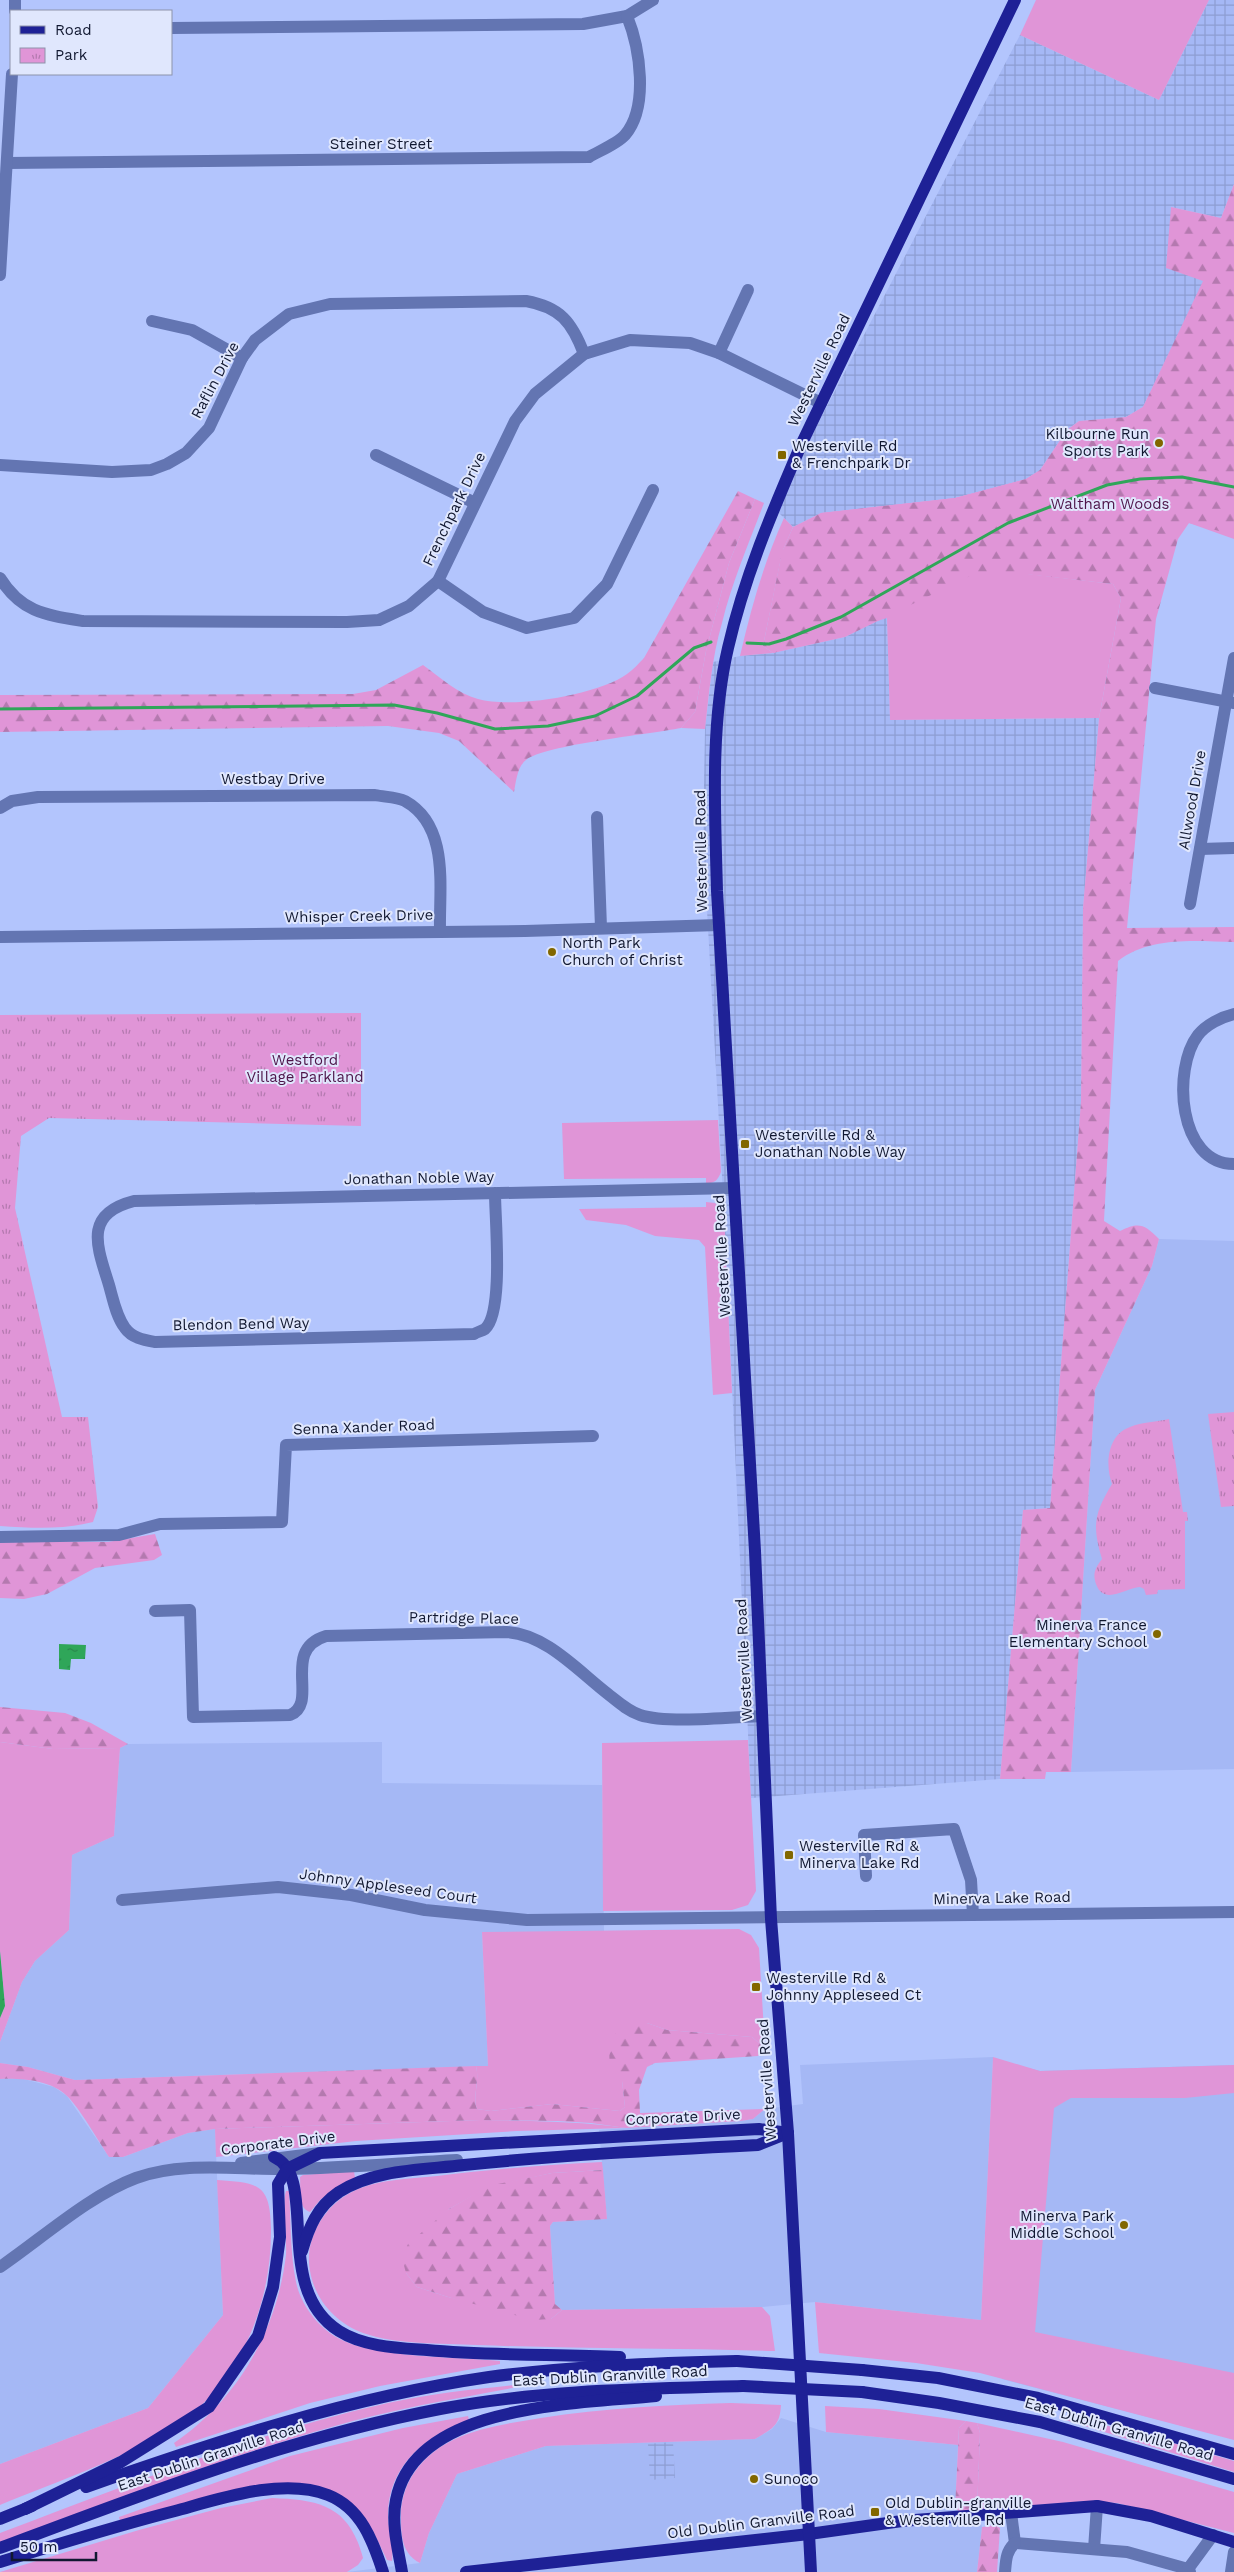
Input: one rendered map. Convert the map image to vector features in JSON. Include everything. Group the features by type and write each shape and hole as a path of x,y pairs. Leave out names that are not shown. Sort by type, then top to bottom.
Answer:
{"main road":[{"name":"Westerville Road","path":"811,2572 788,2133 771,1919 762,1716 719,925 715,805 718,716 727,650 747,580 771,514 821,403 1015,0"},
{"name":"Corporate Drive","path":"320,2153 759,2129 788,2133"},
{"name":"Corporate Drive","path":"557,2155 758,2145 788,2133"},
{"path":"25,2509 121,2462 209,2407 258,2336 273,2288 280,2237 278,2184 287,2169 320,2153"},
{"path":"300,2261 307,2234 318,2212 340,2192 361,2182 404,2172 557,2155"},
{"path":"274,2157 287,2169 294,2182 300,2261 309,2299 325,2321 350,2337 380,2345 444,2352 737,2361"},
{"name":"East Dublin Granville Road","path":"0,2519 270,2425 436,2386 540,2371 602,2365 737,2361 862,2370 938,2378 1038,2398 1234,2454"},
{"path":"402,2572 395,2529 395,2502 405,2472 423,2452 437,2441 480,2422 533,2410 743,2386"},
{"name":"East Dublin Granville Road","path":"0,2548 156,2490 283,2447 333,2433 440,2409 547,2394 743,2386 862,2392 939,2403 1040,2422 1234,2479"},
{"path":"0,2562 118,2526 221,2499 265,2490 295,2488 329,2495 350,2509 368,2532 383,2572"},
{"name":"Old Dublin Granville Road","path":"466,2572 809,2534 902,2521 1097,2506 1151,2516 1234,2542"}],"street":[{"path":"172,28 583,24 627,16 653,0"},
{"name":"Steiner Street","path":"7,163 589,157 624,136 635,116 639,94 639,58 634,33 627,16"},
{"path":"0,275 12,75"},
{"path":"719,353 748,290"},
{"name":"Raflin Drive","path":"0,465 112,472 151,470 167,464 186,452 210,428 242,358 255,340 289,314 330,304 526,301 545,305 561,315 576,333 584,354"},
{"path":"152,321 192,330 242,358"},
{"name":"Frenchpark Drive","path":"0,578 12,596 45,615 83,621 347,622 379,620 409,606 438,581 515,421 535,394 584,354 630,340 690,343 719,353 821,403"},
{"path":"376,455 475,503"},
{"path":"438,581 483,612 527,628 574,618 608,584 653,490"},
{"name":"Allwood Drive","path":"1190,904 1230,702 1234,658"},
{"path":"1155,688 1230,702"},
{"name":"Westbay Drive","path":"0,808 12,801 38,797 375,795 404,801 427,820 439,849 440,931"},
{"path":"596,817 601,928"},
{"path":"1200,849 1234,848"},
{"name":"Whisper Creek Drive","path":"0,937 719,925"},
{"path":"1234,1014 1203,1029 1193,1046 1184,1074 1186,1120 1191,1134 1213,1159 1234,1164"},
{"name":"Jonathan Noble Way","path":"108,1211 117,1205 134,1201 734,1188"},
{"name":"Blendon Bend Way","path":"108,1211 97,1233 98,1250 118,1315 126,1329 139,1339 155,1342 459,1336 474,1334 486,1328 492,1316 497,1296 494,1193"},
{"name":"Senna Xander Road","path":"0,1537 119,1535 160,1524 282,1522 286,1446 593,1436"},
{"name":"Partridge Place","path":"155,1611 190,1610 193,1716 290,1715 300,1708 304,1655 308,1645 314,1640 338,1634 506,1632 520,1633 544,1644 624,1707 640,1715 664,1718 762,1716"},
{"path":"866,1876 864,1835 954,1829 971,1880 974,1915"},
{"name":"Johnny Appleseed Court","path":"122,1900 278,1887 351,1895 425,1910 527,1920 771,1919"},
{"name":"Minerva Lake Road","path":"771,1919 1234,1912"},
{"name":"Corporate Drive","path":"0,2267 97,2199 135,2179 168,2172 212,2168 274,2157 320,2153"},
{"name":"Corporate Drive","path":"212,2168 287,2169 557,2155"},
{"path":"1094,2549 1097,2506"},
{"path":"1011,2513 1015,2543"},
{"path":"1005,2572 1006,2556 1009,2548 1015,2543 1128,2552 1189,2570 1213,2535"},
{"path":"1231,2572 1234,2552"}],"shaded area":[{"path":"1209,0 1234,0 1234,184 1221,218 1171,207 1204,281 1143,407 1126,417 1079,421 1067,430 1040,470 1026,479 955,498 821,513 793,527 774,508 1020,35 1159,100"},
{"path":"887,616 890,720 1099,718 1083,908 1081,1101 1050,1508 1023,1510 1000,1779 751,1798 724,1212 703,839 705,729 713,662 740,656 773,653 845,637"},
{"name":"Minerva France Elementary School","path":"1159,1239 1234,1241 1234,1769 1071,1772 1095,1390 1152,1266"},
{"path":"382,1742 382,1783 602,1785 604,1932 482,1933 488,2066 75,2080 28,2067 0,2063 0,2042 22,1982 35,1961 69,1930 72,1855 114,1836 120,1748 128,1744"},
{"path":"993,2057 981,2320 815,2302 762,2307 562,2310 555,2304 550,2226 553,2222 607,2219 599,2130 741,2121 753,2119 765,2109 803,2104 800,2065"},
{"name":"Minerva Park Middle School","path":"1234,2065 1234,2429 1198,2430 1002,2379 1024,2067 1040,2071"},
{"path":"20,2078 54,2087 67,2096 109,2157 123,2157 188,2133 215,2129 223,2315 148,2408 0,2464 0,2079"},
{"path":"781,2418 826,2432 958,2445 955,2508 977,2510 982,2527 977,2572 347,2572 420,2563 429,2533 457,2474 546,2446 755,2439 772,2429"},
{"path":"673,2442 675,2478 650,2480 648,2444"}],"green space":[{"path":"1036,0 1209,0 1159,100 1020,35"},
{"name":"Waltham Woods","path":"1234,184 1234,535 1189,523 1178,539 1156,619 1127,928 1234,927 1234,942 1189,941 1158,944 1144,947 1118,961 1104,1221 1120,1231 1132,1226 1141,1226 1159,1239 1152,1266 1095,1390 1071,1772 1046,1772 1045,1779 1000,1779 1023,1510 1050,1508 1081,1101 1083,908 1099,718 1121,598 1113,584 1007,572 974,574 845,637 773,653 763,646 782,552 793,527 821,513 955,498 1026,479 1040,470 1067,430 1079,421 1126,417 1143,407 1203,281 1166,268 1171,207 1221,218"},
{"name":"Kilbourne Run Sports Park","path":"1234,237 1234,539 1189,523 1028,574 1113,584 1121,598 1099,718 890,720 887,618 773,653 740,656 770,551 784,518 793,527 783,550 821,513 955,498 1026,479 1143,407","holes":["781,558 773,653 763,646"]},
{"path":"738,491 755,499 729,563 706,651 695,712 681,728 575,745 537,755 523,763 517,775 514,792 459,741 439,733 388,726 0,732 0,695 353,694 376,690 423,665 463,693 471,697 493,702 533,701 576,694 596,688 614,682 627,674 644,658"},
{"path":"755,499 764,503 726,608 711,675 705,729 681,728 695,712 706,651 729,563"},
{"name":"Westford Village Parkland","path":"361,1013 361,1126 49,1118 21,1136 15,1208 62,1417 88,1417 98,1507 93,1522 81,1525 47,1528 0,1526 0,1015"},
{"path":"718,1120 721,1172 712,1183 706,1184 706,1178 564,1179 562,1123"},
{"path":"706,1202 715,1203 724,1212 732,1393 713,1395 705,1247 699,1240 655,1236 626,1225 586,1220 579,1209 706,1207"},
{"path":"1234,1412 1234,1506 1221,1507 1208,1414"},
{"path":"1169,1419 1183,1512 1187,1512 1188,1521 1185,1521 1185,1589 1158,1590 1157,1594 1146,1595 1144,1589 1140,1587 1115,1594 1104,1594 1096,1584 1094,1577 1096,1568 1102,1559 1097,1537 1096,1520 1101,1504 1112,1484 1109,1460 1112,1444 1122,1431 1130,1427"},
{"path":"155,1534 162,1555 154,1560 95,1568 47,1594 24,1599 0,1598 0,1541 108,1542"},
{"path":"0,1707 65,1713 91,1723 128,1744 120,1748 53,1749 0,1742"},
{"path":"748,1740 756,1891 748,1905 732,1910 603,1911 602,1743"},
{"path":"0,1742 53,1749 120,1748 114,1836 72,1855 69,1930 35,1961 22,1982 0,2042 0,2018 5,2006 0,1951"},
{"path":"739,1929 751,1935 759,1948 765,2048 752,2037 667,2030 647,2023 622,2081 625,2107 620,2111 552,2104 491,2111 477,2109 475,2099 476,2066 488,2066 482,1932"},
{"path":"647,2023 667,2030 752,2037 765,2048 758,2056 655,2063 647,2067 639,2090 640,2113 765,2109 753,2119 741,2121 626,2128 557,2121 481,2120 215,2129 188,2133 123,2157 109,2157 89,2125 67,2096 53,2086 44,2083 17,2079 0,2079 0,2063 28,2067 75,2080 476,2066 475,2100 477,2109 491,2111 552,2104 620,2111 625,2107 622,2081 611,2074 610,2046 620,2029 627,2025"},
{"path":"993,2057 1040,2071 1234,2065 1234,2093 1185,2098 1071,2098 1054,2108 1035,2332 1234,2373 1234,2440 980,2373 916,2363 819,2353 815,2302 981,2320"},
{"path":"481,2120 536,2121 626,2128 517,2131 356,2141 216,2157 215,2129"},
{"path":"602,2162 603,2170 552,2173 488,2187 449,2209 406,2273 417,2287 448,2297 551,2319 562,2310 762,2307 770,2316 775,2351 405,2342 376,2337 353,2329 328,2309 317,2292 310,2271 309,2260 313,2237 324,2216 332,2207 340,2199 360,2188 381,2182 404,2179"},
{"path":"603,2170 607,2219 553,2222 550,2226 555,2304 562,2310 551,2319 533,2320 448,2297 417,2287 406,2273 402,2258 408,2244 449,2209 488,2186 552,2173"},
{"path":"354,2171 355,2178 321,2199 310,2212 303,2207 300,2198 300,2177 303,2175"},
{"path":"217,2180 243,2182 259,2188 268,2202 270,2213 270,2256 266,2283 259,2311 249,2337 236,2362 220,2385 201,2406 158,2436 92,2468 0,2505 0,2464 148,2408 223,2315"},
{"path":"286,2191 289,2191 291,2237 296,2282 307,2308 326,2330 342,2340 376,2350 419,2356 500,2361 500,2364 380,2386 310,2403 176,2447 174,2443 197,2426 235,2385 263,2337 274,2310 286,2255 284,2204"},
{"path":"523,2384 523,2386 381,2414 292,2439 166,2481 0,2544 0,2533 192,2461 289,2429 388,2403 455,2392"},
{"path":"731,2403 781,2405 779,2418 774,2426 755,2439 546,2446 457,2474 429,2533 420,2563 409,2555 406,2550 401,2531 404,2493 415,2472 423,2462 442,2446 453,2440 496,2426 565,2415 636,2408"},
{"path":"825,2406 879,2409 966,2421 959,2428 958,2445 826,2432"},
{"path":"1060,2415 1135,2432 1234,2461 1234,2472 1059,2418"},
{"path":"468,2416 469,2420 438,2434 424,2444 402,2467 390,2497 388,2515 392,2561 387,2560 373,2531 310,2485 120,2521 119,2517 290,2456 403,2428"},
{"path":"966,2421 977,2423 980,2433 977,2510 960,2512 955,2508 959,2428"},
{"path":"977,2423 1063,2442 1234,2492 1234,2533 1117,2503 1088,2501 977,2510 980,2433"},
{"path":"272,2498 305,2501 331,2509 350,2527 357,2541 363,2558 358,2565 347,2572 0,2572 139,2530 221,2508"},
{"path":"995,2525 1000,2528 997,2572 977,2572 982,2527"}],"water":[{"path":"59,1644 86,1645 85,1659 71,1659 70,1670 59,1669"},
{"path":"0,1951 5,2006 0,2018"}],"waterway":[{"path":"747,643 769,644 841,617 1008,523 1107,485 1140,479 1182,477 1234,487"},
{"path":"0,709 394,705 437,713 495,729 548,726 595,716 637,696 694,648 711,642"}],"place":[{"name":"Kilbourne Run Sports Park","path":"1159,443"},
{"name":"Westerville Rd & Frenchpark Dr","path":"782,455"},
{"name":"North Park Church of Christ","path":"552,952"},
{"name":"Westerville Rd & Jonathan Noble Way","path":"745,1144"},
{"name":"Minerva France Elementary School","path":"1157,1634"},
{"name":"Westerville Rd & Minerva Lake Rd","path":"789,1855"},
{"name":"Westerville Rd & Johnny Appleseed Ct","path":"756,1987"},
{"name":"Minerva Park Middle School","path":"1124,2225"},
{"name":"Sunoco","path":"754,2479"},
{"name":"Old Dublin-granville & Westerville Rd","path":"875,2512"}]}
